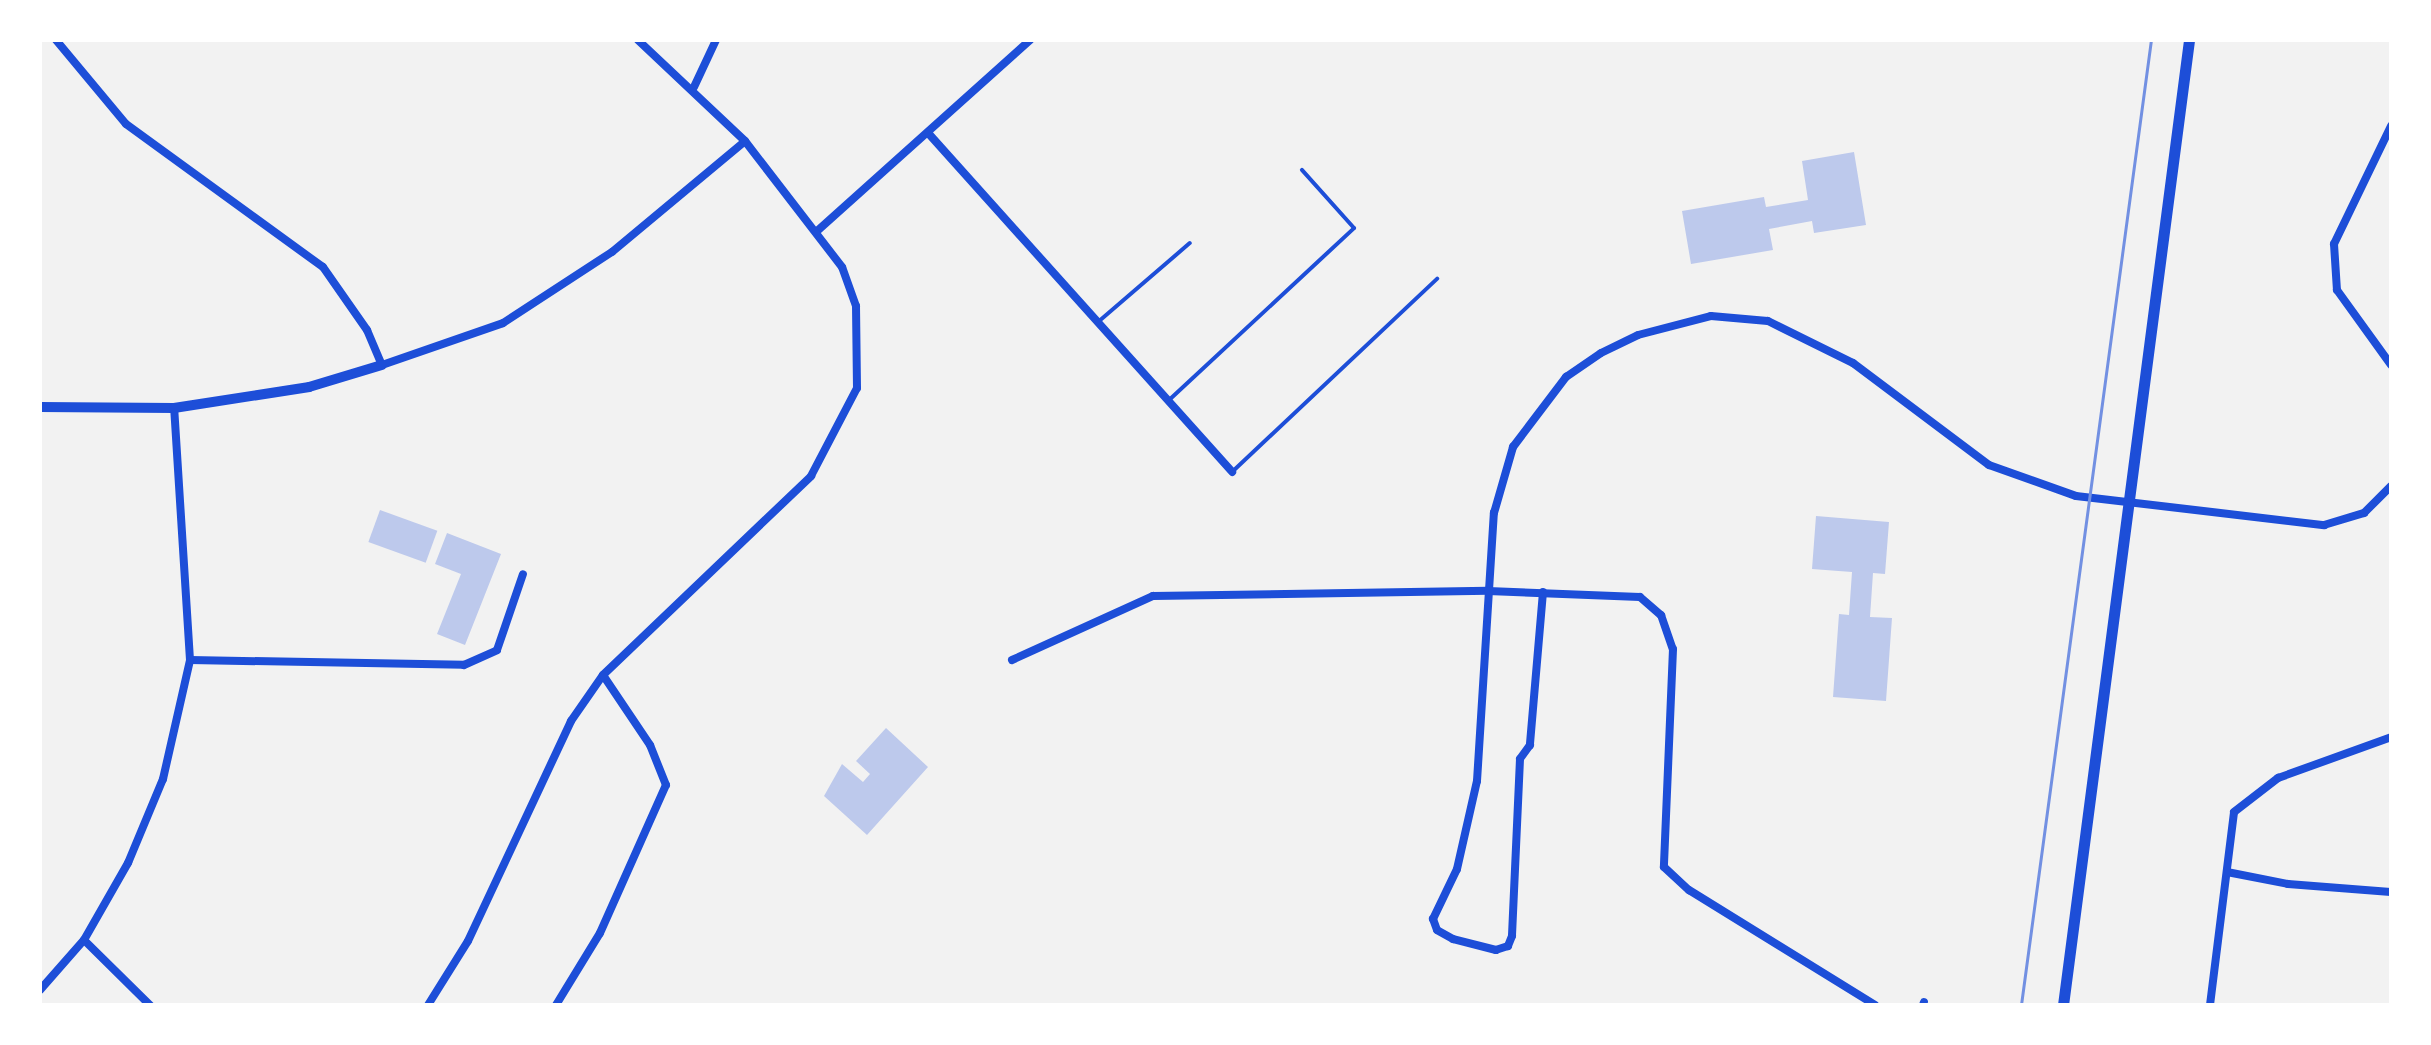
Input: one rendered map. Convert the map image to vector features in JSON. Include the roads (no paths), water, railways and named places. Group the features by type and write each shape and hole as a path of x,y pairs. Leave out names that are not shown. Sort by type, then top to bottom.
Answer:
{"main road":[{"path":"2063,1005 2189,40"}],"street":[{"path":"56,40 126,124 322,267 367,330 382,366"},
{"path":"428,1005 468,941 571,721 603,675 811,476 834,442 857,388 856,306 842,267 744,140 694,86 638,40"},
{"path":"694,86 716,40"},
{"path":"816,232 1030,40"},
{"path":"2391,126 2334,244 2337,290 2391,365"},
{"path":"929,134 1232,472"},
{"path":"40,407 174,408 273,394 382,366 503,323 612,252 744,140"},
{"path":"1543,592 1530,745 1520,759 1512,936 1508,946 1496,950 1454,939 1437,930 1433,919 1457,869 1476,780 1494,513 1508,463 1542,404 1601,353 1638,335 1711,316 1768,321 1815,341 1989,465 2038,487 2128,502 2324,524 2364,512 2391,486"},
{"path":"40,990 84,940 128,864 163,779 190,660 174,408"},
{"path":"190,660 464,665 497,650 523,574"},
{"path":"1012,660 1153,596 1488,591 1640,598 1662,616 1673,649 1664,866 1689,890 1875,1005"},
{"path":"556,1005 600,933 666,784 650,745 603,675"},
{"path":"2210,1005 2227,872 2228,833 2248,796 2278,778 2391,737"},
{"path":"2227,872 2288,884 2391,892"},
{"path":"84,940 150,1005"}],"lane":[{"path":"1168,401 1354,228 1302,170"},
{"path":"1098,322 1190,243"},
{"path":"1232,472 1437,279"}],"tram line":[{"path":"2021,1005 2151,40"}]}
